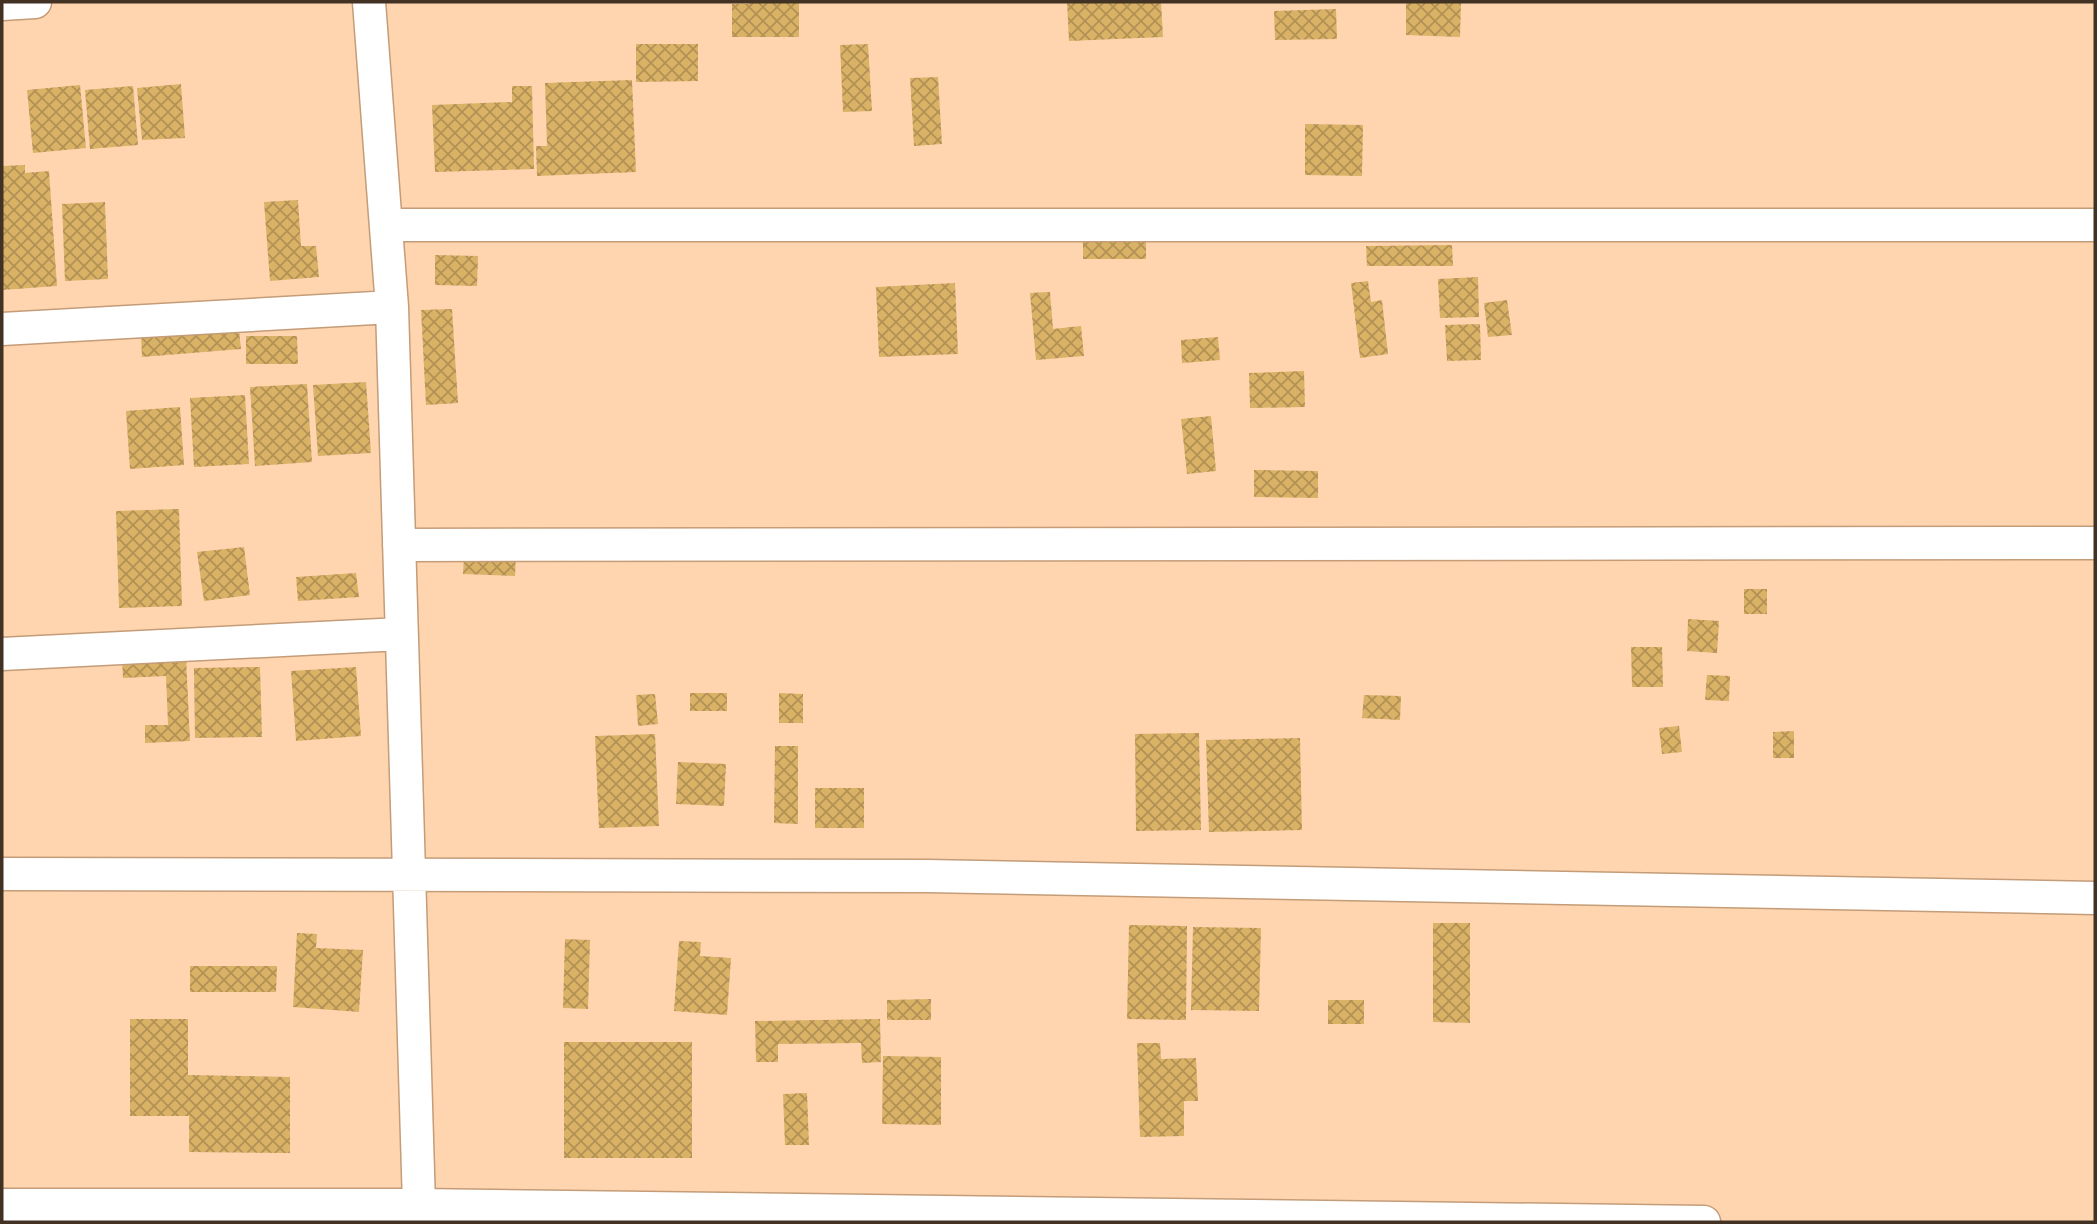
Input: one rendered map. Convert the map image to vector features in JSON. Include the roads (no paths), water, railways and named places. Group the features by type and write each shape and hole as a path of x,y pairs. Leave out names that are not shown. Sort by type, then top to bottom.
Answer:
{"street":[{"path":"2,4 34,2"},
{"path":"369,2 392,307 419,1205"},
{"path":"386,225 2095,225"},
{"path":"2,330 392,307"},
{"path":"399,545 2095,544"},
{"path":"2,654 401,634"},
{"path":"2,874 409,877 926,876 2095,898"},
{"path":"2,1205 419,1205 1276,1219 1704,1222"}]}
